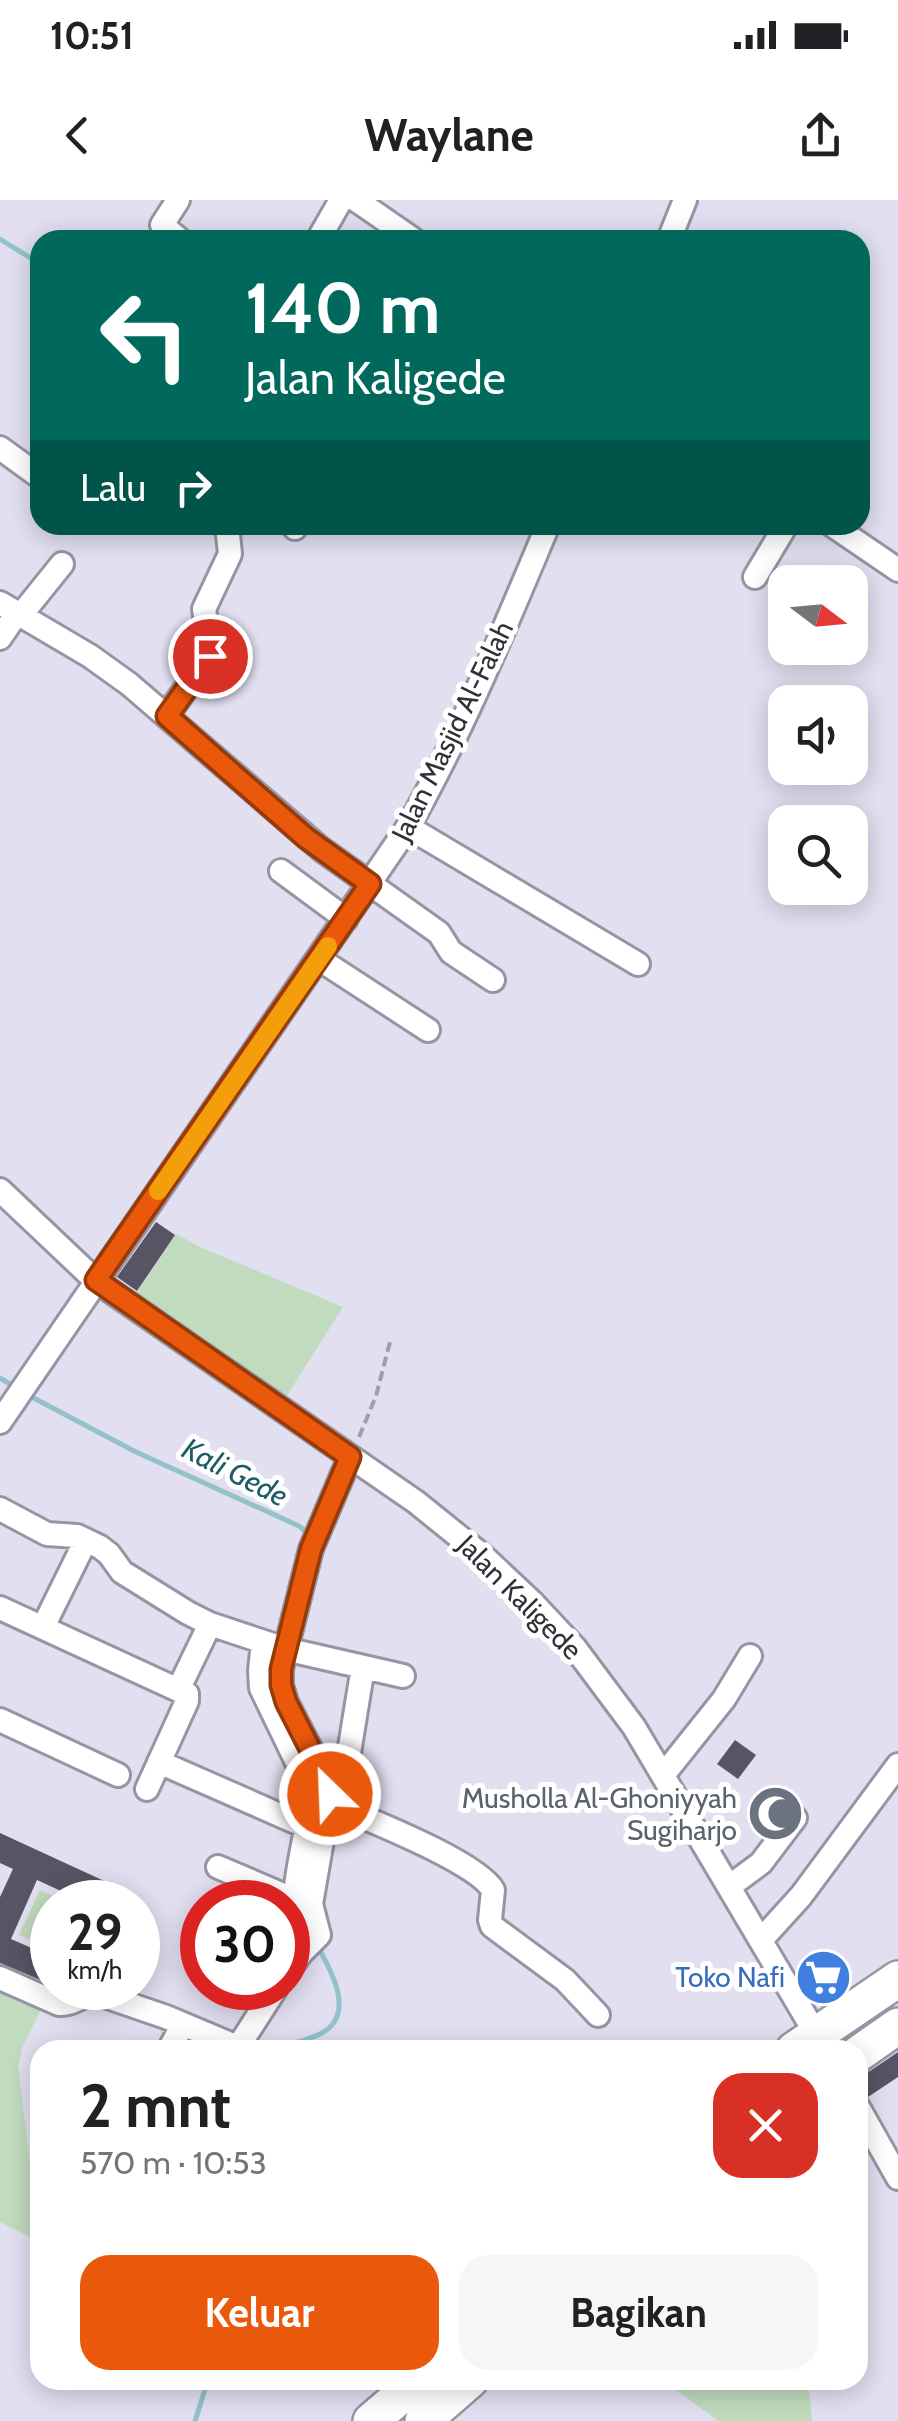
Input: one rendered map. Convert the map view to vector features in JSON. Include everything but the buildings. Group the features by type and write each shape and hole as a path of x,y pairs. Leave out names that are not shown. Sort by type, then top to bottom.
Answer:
{"highway":[{"path":"808,2040 898,1980"},
{"path":"868,2047 898,2026"},
{"path":"371,2421 407,2390"},
{"path":"423,2421 459,2390"}],"street":[{"path":"167,230 162,226 178,200"},
{"path":"324,230 340,200"},
{"path":"356,200 390,209 406,230"},
{"path":"673,230 686,200"},
{"path":"0,448 30,470"},
{"path":"167,716 211,654 204,609 229,556 228,535"},
{"name":"Jalan Masjid Al-Falah","path":"6,1412 408,827 469,707 544,535"},
{"path":"755,577 780,535"},
{"path":"847,535 898,570"},
{"path":"0,638 12,610 62,564"},
{"path":"12,610 98,662 167,716 306,838 441,935 452,953 493,980"},
{"path":"408,827 638,964"},
{"path":"281,871 346,919"},
{"path":"318,959 428,1030"},
{"name":"Jalan Kaligede","path":"0,1190 96,1280 440,1521 556,1626 603,1684 664,1774 761,1940 804,2040"},
{"path":"298,1880 311,1798 261,1688 260,1672 275,1645 350,1457"},
{"path":"0,1509 47,1534 77,1536 105,1550 122,1572 210,1624 275,1645 403,1676"},
{"path":"43,1627 86,1540"},
{"path":"0,1608 187,1694 147,1788"},
{"path":"178,1688 210,1624"},
{"path":"275,1645 282,1690 328,1785 330,1804 310,1904 319,1931 310,1944"},
{"path":"664,1774 724,1698 750,1656"},
{"path":"314,1756 348,1759 364,1667"},
{"path":"0,1720 118,1775"},
{"path":"159,1762 307,1827"},
{"path":"761,1940 800,1896 898,1764"},
{"path":"330,1804 429,1847 484,1879 493,1890 492,1926 565,1980 598,2015"},
{"path":"730,1886 761,1864 796,1818"},
{"path":"218,1867 248,1880"},
{"path":"0,1978 59,2004 96,1994 221,2040"},
{"path":"241,2040 261,2010"},
{"path":"174,2040 183,2024"},
{"path":"868,2129 898,2178"}],"path":[{"path":"350,1457 376,1396 390,1342"}],"green space":[{"path":"176,1234 343,1307 284,1400 134,1297"},
{"path":"30,1911 30,1940 19,1935"},
{"path":"0,1985 30,1999 30,2010 41,2010 18,2065 30,2163 30,2237 0,2222"},
{"path":"676,2390 809,2390 812,2421 718,2421"}],"waterway":[{"path":"0,239 30,258"},
{"name":"Kali Gede","path":"0,1378 15,1387"},
{"name":"Kali Gede","path":"28,1395 136,1452 299,1526 306,1536"},
{"name":"Kali Gede","path":"305,2040 322,2033 338,2015 338,1992 318,1947"},
{"name":"Kali Gede","path":"195,2421 205,2390"}],"slow traffic":[{"path":"158,1191 328,946"}],"place":[{"name":"Musholla Al-Ghoniyyah Sugiharjo","path":"776,1814"},
{"name":"Toko Nafi","path":"824,1977"}],"route":[{"path":"210,656 167,716 306,838 370,884 96,1280 350,1457 311,1549 281,1669 281,1685 290,1711 330,1794"}]}
